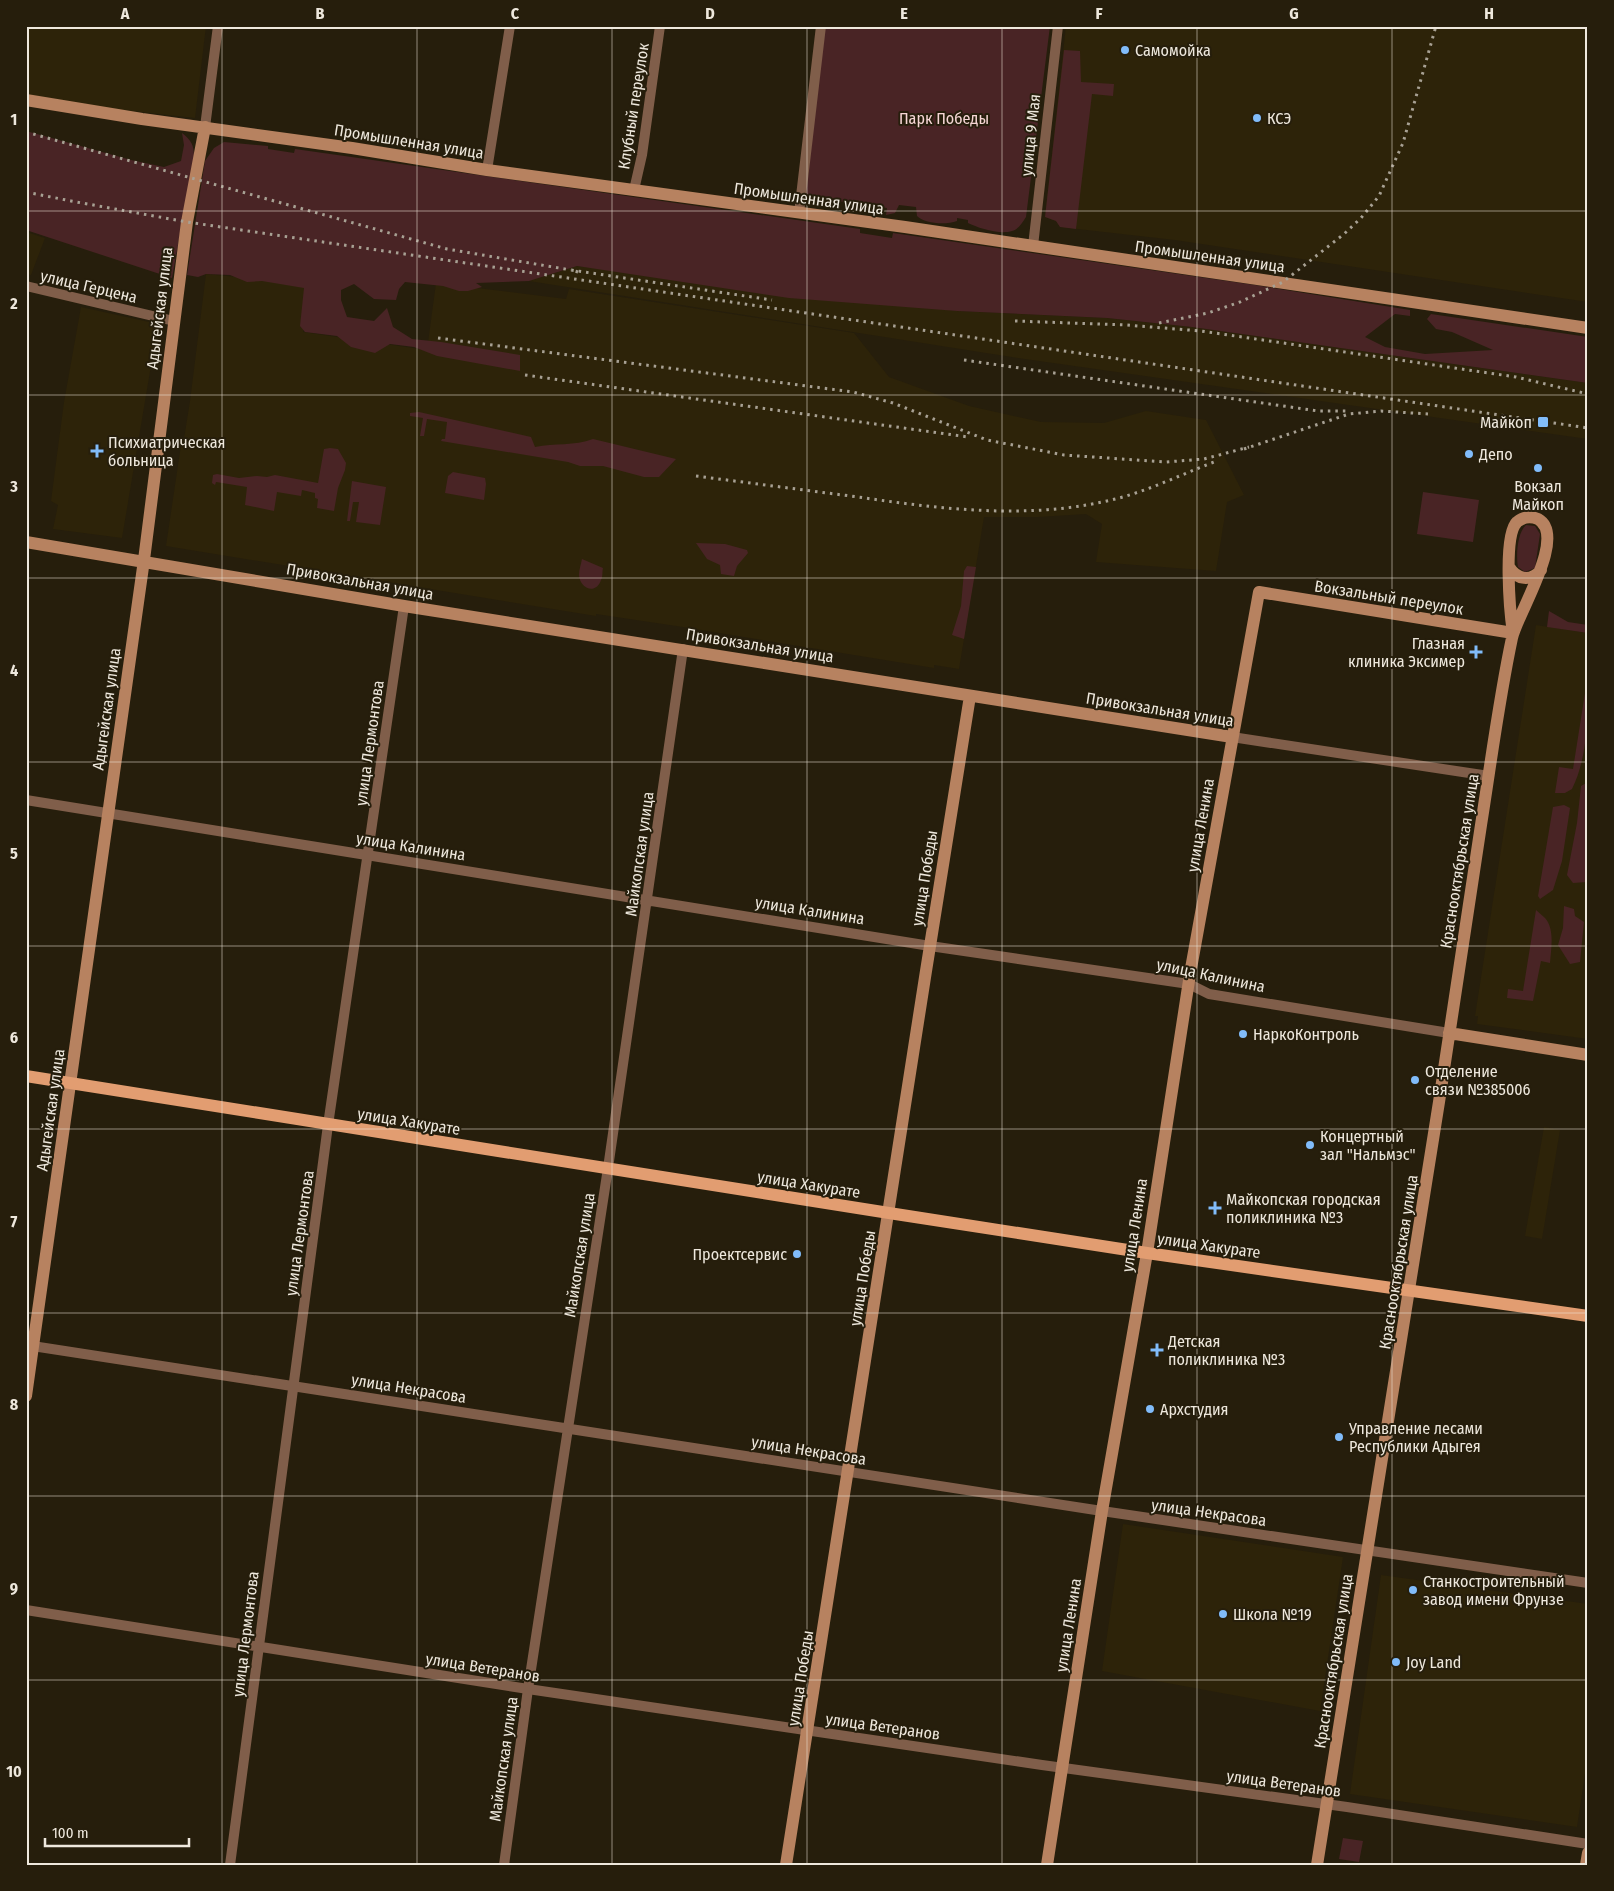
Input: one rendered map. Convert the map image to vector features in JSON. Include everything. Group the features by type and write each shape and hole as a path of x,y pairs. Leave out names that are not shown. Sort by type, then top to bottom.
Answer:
{"main road":[{"name":"улица Хакурате","path":"26,1076 1147,1253 1588,1316"}],"street":[{"name":"Адыгейская улица","path":"26,1396 30,1345 70,1083 144,560 187,222 205,127 218,26"},
{"path":"487,170 510,26"},
{"name":"Клубный переулок","path":"634,190 642,155 660,26"},
{"path":"799,213 821,26"},
{"name":"улица 9 Мая","path":"1034,246 1058,26"},
{"name":"Промышленная улица","path":"26,100 487,170 1034,246 1588,328"},
{"name":"улица Герцена","path":"26,286 174,321"},
{"path":"1531,517 1542,522 1547,533 1544,562 1513,634 1508,561 1512,529 1519,520 1531,517"},
{"name":"Привокзальная улица","path":"26,542 144,560 404,606 1489,776"},
{"path":"1509,567 1517,576 1523,578 1534,576 1541,570"},
{"name":"Вокзальный переулок","path":"1259,592 1513,634"},
{"name":"улица Ленина","path":"1047,1865 1102,1511 1147,1253 1189,984 1259,592"},
{"name":"улица Лермонтова","path":"230,1865 328,1125 404,606"},
{"name":"Краснооктябрьская улица","path":"1316,1865 1410,1291 1489,776 1513,634"},
{"name":"Майкопская улица","path":"504,1865 528,1689 608,1168 683,650"},
{"name":"улица Победы","path":"786,1865 970,696"},
{"name":"улица Калинина","path":"26,800 930,946 1189,984 1209,994 1588,1055"},
{"name":"улица Некрасова","path":"30,1345 1102,1511 1588,1583"},
{"name":"улица Ветеранов","path":"26,1610 528,1689 1062,1768 1326,1804 1588,1844"},
{"path":"1586,1865 1588,1853"}],"shaded area":[{"path":"26,26 206,26 195,118 114,109 26,94"},
{"path":"1066,26 1588,26 1588,302 1175,240 1060,227 1056,221 1045,217"},
{"path":"26,232 45,238 31,275 26,274"},
{"path":"577,266 957,311 1107,318 1192,327 1588,383 1588,439 1018,358 529,281"},
{"path":"206,274 310,284 303,332 427,350 436,283 566,299 569,289 854,333 889,377 969,406 1041,422 1104,423 1146,411 1206,420 1244,495 1227,502 1216,571 1096,562 1102,524 1086,514 1038,517 984,517 959,669 934,665 934,668 683,627 596,614 596,616 166,546 181,445 183,445 190,401"},
{"name":"Психиатрическая больница","path":"81,307 158,324 122,538 53,529 58,505 51,501 64,402"},
{"path":"1536,625 1588,633 1588,1039 1477,1024 1478,1016 1475,1016"},
{"path":"1544,1127 1560,1130 1542,1239 1525,1236"},
{"name":"Школа №19","path":"1123,1524 1343,1557 1320,1711 1102,1671"},
{"path":"1381,1575 1588,1604 1588,1754 1577,1827 1350,1794"}],"green space":[{"name":"Парк Победы","path":"824,26 1050,26 1026,217 1018,227 1012,231 995,232 968,223 968,220 957,218 957,221 952,222 930,222 917,216 916,207 899,205 895,213 886,215 887,208 823,199 821,206 811,203 806,195"},
{"path":"1064,50 1080,51 1081,82 1114,84 1113,96 1092,94 1076,229 1060,227 1056,221 1045,217"},
{"path":"26,131 131,160 164,167 181,161 184,145 182,133 188,138 193,146 194,156 172,278 26,230"},
{"path":"224,142 268,146 268,149 294,153 295,149 860,229 860,233 892,238 893,233 1255,285 1410,310 1410,316 1395,314 1365,337 1385,347 1425,354 1493,350 1452,332 1436,329 1427,319 1431,314 1588,337 1588,383 1192,327 1107,318 957,311 789,298 577,266 529,281 476,283 482,287 468,291 405,282 399,289 396,300 374,299 354,284 341,290 341,300 347,317 374,321 387,308 393,327 412,339 520,355 520,371 437,356 414,347 390,344 375,353 351,347 337,336 305,332 300,326 304,288 262,281 247,282 230,275 206,274 198,277 187,275 205,161 214,148"},
{"path":"419,412 531,437 535,447 579,443 593,439 676,459 659,477 644,477 603,466 580,466 568,462 441,441 445,439 447,422 427,419 424,436 420,436 423,418 410,416 410,413"},
{"path":"324,449 338,449 346,463 338,488 334,511 317,508 318,499 315,498 315,493 302,490 301,496 277,492 274,511 245,505 247,487 216,482 215,485 212,483 213,475 217,474 239,478 275,475 318,483"},
{"path":"453,472 485,478 484,500 445,493 448,476"},
{"path":"352,481 386,487 380,525 356,522 359,502 353,502 350,521 347,521"},
{"path":"1423,492 1479,500 1473,542 1417,534"},
{"path":"1526,525 1535,526 1540,534 1535,568 1525,572 1518,567 1517,557 1519,539"},
{"path":"696,543 725,544 747,550 748,553 737,566 734,576 721,574 720,565 707,559"},
{"path":"582,559 603,568 602,579 596,588 585,587 580,580 579,573"},
{"path":"967,566 976,567 964,639 952,635 961,606 964,571"},
{"path":"1549,611 1568,622 1588,625 1588,633 1547,627"},
{"path":"1588,692 1585,742 1577,778 1572,789 1565,793 1555,793 1559,767 1573,769 1585,693"},
{"path":"1588,782 1587,882 1573,883 1567,875 1577,823 1581,786"},
{"path":"1564,805 1570,808 1562,861 1553,890 1540,899 1538,896 1553,807"},
{"path":"1564,906 1574,909 1575,916 1584,922 1580,962 1570,964 1558,945 1563,928"},
{"path":"1536,910 1545,918 1550,928 1552,939 1550,963 1541,961 1533,1001 1507,998 1508,989 1523,991"},
{"path":"1343,1838 1363,1841 1359,1862 1339,1859"}],"railway":[{"path":"1159,323 1208,313 1240,302 1283,282 1344,234 1361,218 1379,196 1403,143 1436,26"},
{"path":"26,132 447,249 571,270"},
{"path":"26,192 187,222 1588,428"},
{"path":"578,272 571,270 772,300"},
{"path":"1015,321 1126,325 1201,331 1516,377 1588,394"},
{"path":"438,338 853,392 893,403 987,440 1064,455 1166,462 1204,459 1249,447"},
{"path":"964,360 1318,411 1349,411"},
{"path":"525,375 968,437"},
{"path":"1244,449 1349,414 1381,411 1428,414"},
{"path":"696,476 921,505 1016,511 1080,506 1124,497 1214,462"}],"place":[{"name":"Самомойка","path":"1125,50"},
{"name":"КСЭ","path":"1257,118"},
{"name":"Майкоп","path":"1543,422"},
{"name":"Психиатрическая больница","path":"97,451"},
{"name":"Депо","path":"1469,454"},
{"name":"Вокзал Майкоп","path":"1538,468"},
{"name":"Глазная клиника Эксимер","path":"1476,652"},
{"name":"НаркоКонтроль","path":"1243,1034"},
{"name":"Отделение связи №385006","path":"1415,1080"},
{"name":"Концертный зал \"Нальмэс\"","path":"1310,1145"},
{"name":"Майкопская городская поликлиника №3","path":"1215,1208"},
{"name":"Проектсервис","path":"797,1254"},
{"name":"Детская поликлиника №3","path":"1157,1350"},
{"name":"Архстудия","path":"1150,1409"},
{"name":"Управление лесами Республики Адыгея","path":"1339,1437"},
{"name":"Станкостроительный завод имени Фрунзе","path":"1413,1590"},
{"name":"Школа №19","path":"1223,1614"},
{"name":"Joy Land","path":"1396,1662"}]}
